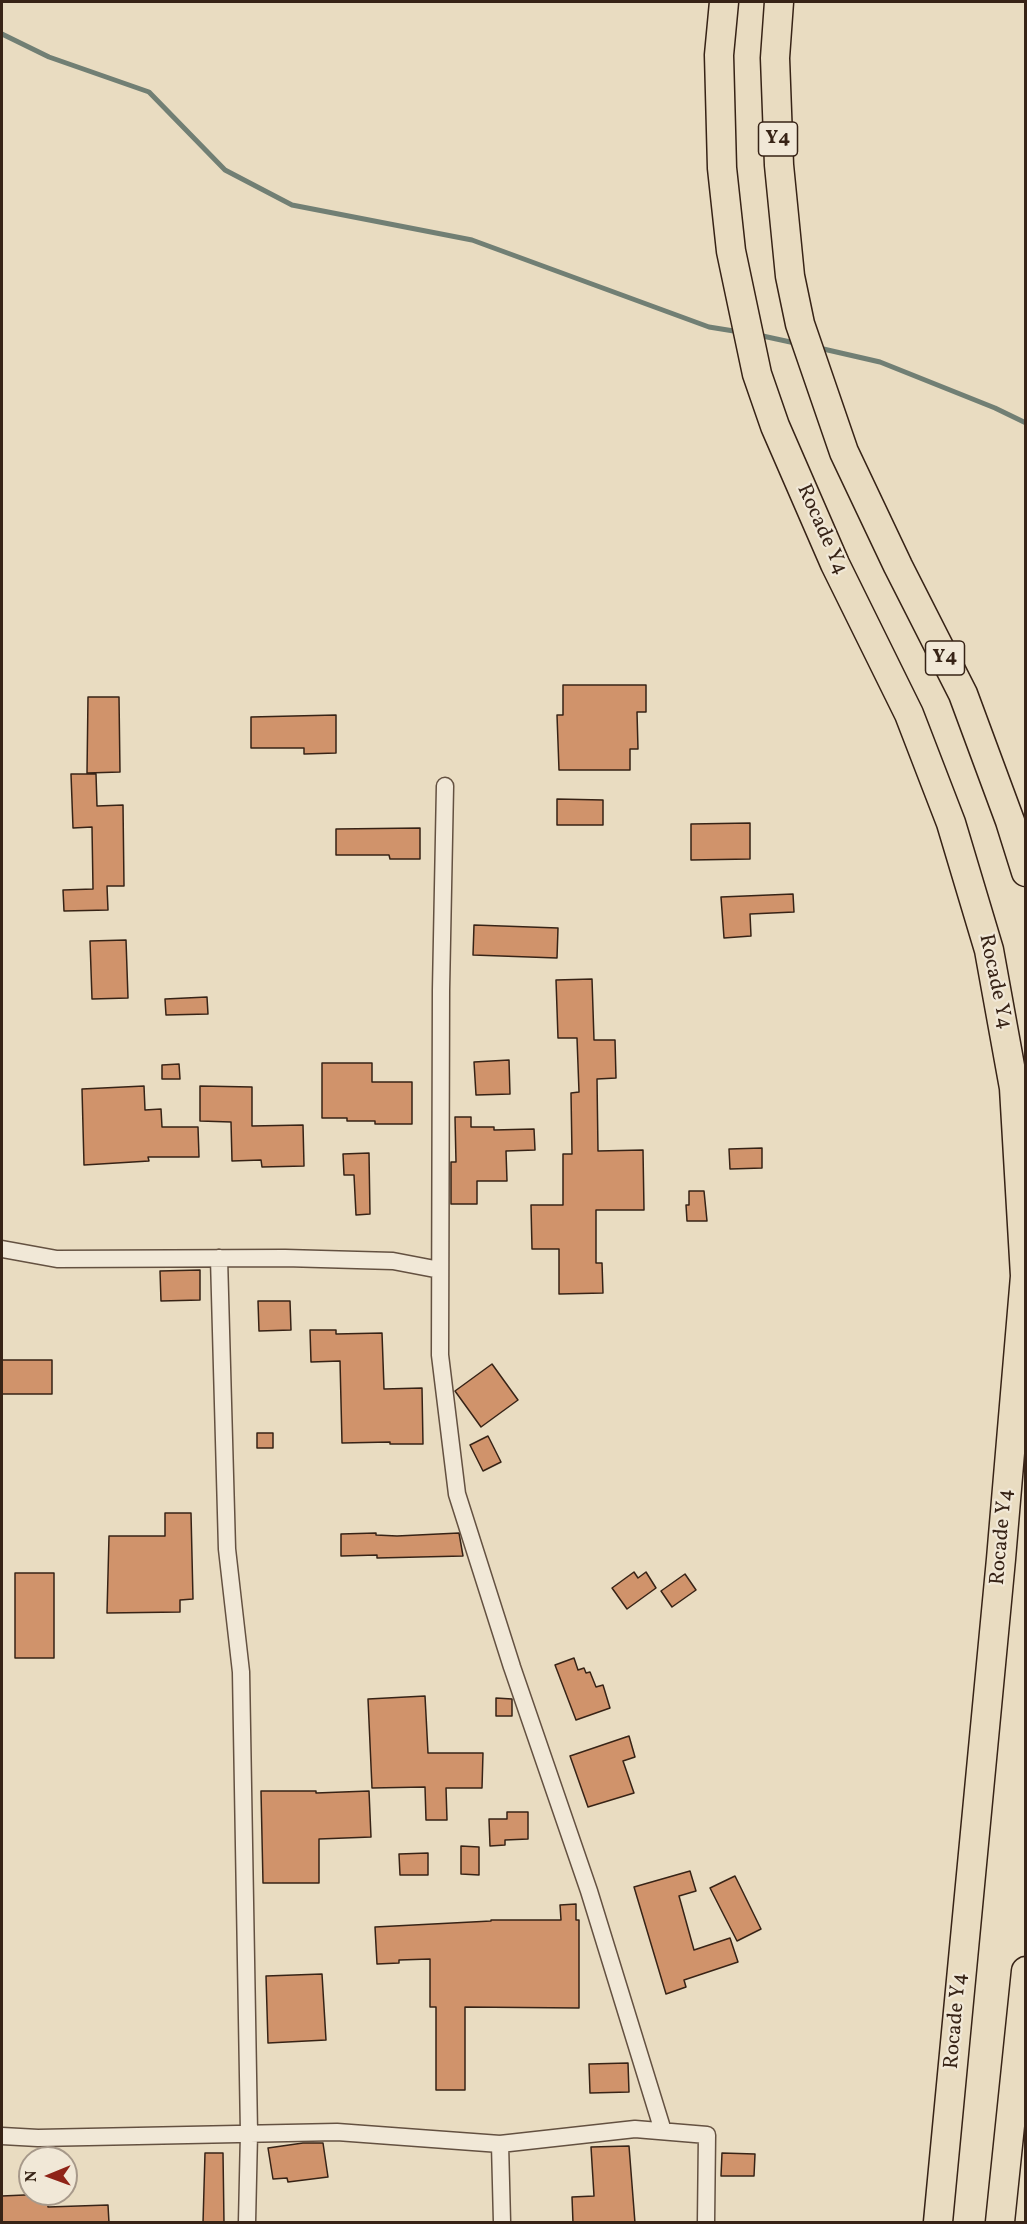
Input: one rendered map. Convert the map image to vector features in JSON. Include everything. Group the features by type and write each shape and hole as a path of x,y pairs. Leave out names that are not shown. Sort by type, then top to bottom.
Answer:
{"highway":[{"name":"Rocade Y4","path":"724,2 719,55 722,168 731,251 757,374 775,426 835,564 909,714 951,823 989,950 1014,1088 1025,1276 1001,1559 938,2223"},
{"name":"Y4","path":"779,2 775,58 779,165 790,276 800,324 844,452 898,566 963,694 1010,821 1026,872"},
{"path":"1000,2223 1026,1971"}],"street":[{"path":"445,786 441,990 440,1355 457,1494 512,1667 589,1891 663,2131"},
{"path":"2,1249 57,1259 219,1258 393,1261 440,1270"},
{"path":"219,1258 227,1549 241,1672 249,2133 247,2223"},
{"path":"2,2136 38,2138 338,2132 500,2144 635,2129 707,2135 706,2223"},
{"path":"500,2144 502,2223"}],"building":[{"path":"563,685 646,685 646,712 637,712 638,749 630,749 630,770 559,770 557,715 563,715"},
{"path":"88,697 119,697 120,772 87,773"},
{"path":"336,715 336,753 304,754 304,748 251,748 251,717"},
{"path":"71,774 96,774 97,806 123,805 124,886 107,886 108,910 64,911 63,890 93,889 92,827 73,828"},
{"path":"557,799 603,800 603,825 557,825"},
{"path":"750,823 750,859 691,860 691,824"},
{"path":"420,828 420,859 390,859 389,855 336,855 336,829"},
{"path":"793,894 794,912 750,914 751,936 724,938 721,897"},
{"path":"474,925 558,928 557,958 473,955"},
{"path":"126,940 128,998 92,999 90,941"},
{"path":"592,979 594,1040 615,1040 616,1078 597,1079 598,1151 643,1150 644,1210 596,1210 596,1263 602,1263 603,1293 559,1294 559,1249 532,1249 531,1205 563,1205 563,1154 572,1154 571,1093 579,1092 577,1038 558,1038 556,980"},
{"path":"207,997 208,1014 166,1015 165,999"},
{"path":"509,1060 510,1094 476,1095 474,1062"},
{"path":"322,1063 372,1063 372,1082 412,1082 412,1124 375,1124 375,1121 322,1118"},
{"path":"179,1064 180,1079 162,1079 162,1065"},
{"path":"144,1086 145,1110 161,1109 162,1127 198,1127 199,1157 148,1157 149,1161 84,1165 82,1089"},
{"path":"200,1086 252,1087 252,1126 303,1125 304,1166 262,1167 261,1160 232,1161 231,1122 200,1121"},
{"path":"455,1117 471,1117 471,1127 494,1127 494,1130 534,1129 535,1150 506,1151 507,1181 477,1181 477,1204 451,1204 451,1162 456,1162"},
{"path":"762,1148 762,1168 730,1169 729,1149"},
{"path":"369,1153 370,1214 356,1215 354,1175 344,1175 343,1154"},
{"path":"689,1191 704,1191 707,1221 687,1221 686,1205 689,1205"},
{"path":"200,1270 200,1300 161,1301 160,1271"},
{"path":"258,1301 290,1301 291,1330 259,1331"},
{"path":"310,1330 336,1330 336,1334 382,1333 384,1389 422,1388 423,1444 342,1443 340,1361 311,1362"},
{"path":"2,1360 52,1360 52,1394 2,1394"},
{"path":"492,1364 518,1400 481,1427 455,1391"},
{"path":"257,1433 273,1433 273,1448 257,1448"},
{"path":"488,1436 501,1462 483,1471 470,1445"},
{"path":"165,1513 191,1513 193,1599 180,1600 180,1612 107,1613 109,1536 165,1536"},
{"path":"376,1533 376,1535 397,1536 459,1533 463,1556 377,1558 377,1555 341,1556 341,1534"},
{"path":"634,1572 638,1578 646,1572 656,1588 627,1609 612,1588"},
{"path":"15,1573 54,1573 54,1658 15,1658"},
{"path":"685,1574 696,1590 672,1607 661,1591"},
{"path":"574,1658 578,1670 584,1668 586,1673 590,1672 596,1687 603,1685 610,1708 576,1720 555,1665"},
{"path":"425,1696 428,1753 483,1753 482,1788 446,1788 447,1820 426,1820 425,1787 372,1788 368,1699"},
{"path":"496,1698 512,1699 512,1716 496,1716"},
{"path":"629,1736 635,1757 623,1761 634,1793 588,1807 570,1756"},
{"path":"261,1791 316,1791 316,1793 369,1791 371,1837 319,1839 319,1883 263,1883"},
{"path":"507,1812 528,1812 528,1839 505,1840 505,1845 490,1846 489,1819 507,1819"},
{"path":"461,1846 479,1847 479,1875 461,1874"},
{"path":"428,1853 428,1875 400,1875 399,1854"},
{"path":"690,1871 696,1891 679,1896 694,1950 730,1938 738,1962 684,1980 686,1987 666,1994 634,1887"},
{"path":"735,1876 761,1929 737,1941 710,1888"},
{"path":"576,1904 576,1920 579,1920 579,2008 465,2007 465,2090 436,2090 436,2007 430,2007 430,1959 399,1960 399,1963 377,1964 375,1927 491,1920 561,1920 560,1905"},
{"path":"322,1974 326,2040 268,2043 266,1976"},
{"path":"628,2063 629,2092 590,2093 589,2064"},
{"path":"303,2143 323,2143 328,2177 288,2182 287,2178 273,2179 268,2148"},
{"path":"629,2146 635,2223 573,2223 572,2197 594,2196 591,2147"},
{"path":"205,2153 223,2153 224,2223 203,2223"},
{"path":"722,2153 755,2154 754,2176 721,2176"},
{"path":"18,2195 18,2206 108,2205 109,2223 2,2223 2,2196"}],"waterway":[{"path":"2,34 49,57 149,92 225,170 292,205 472,240 709,327 740,332"},
{"path":"758,335 795,343"},
{"path":"819,348 880,362 995,408 1026,423"}]}
